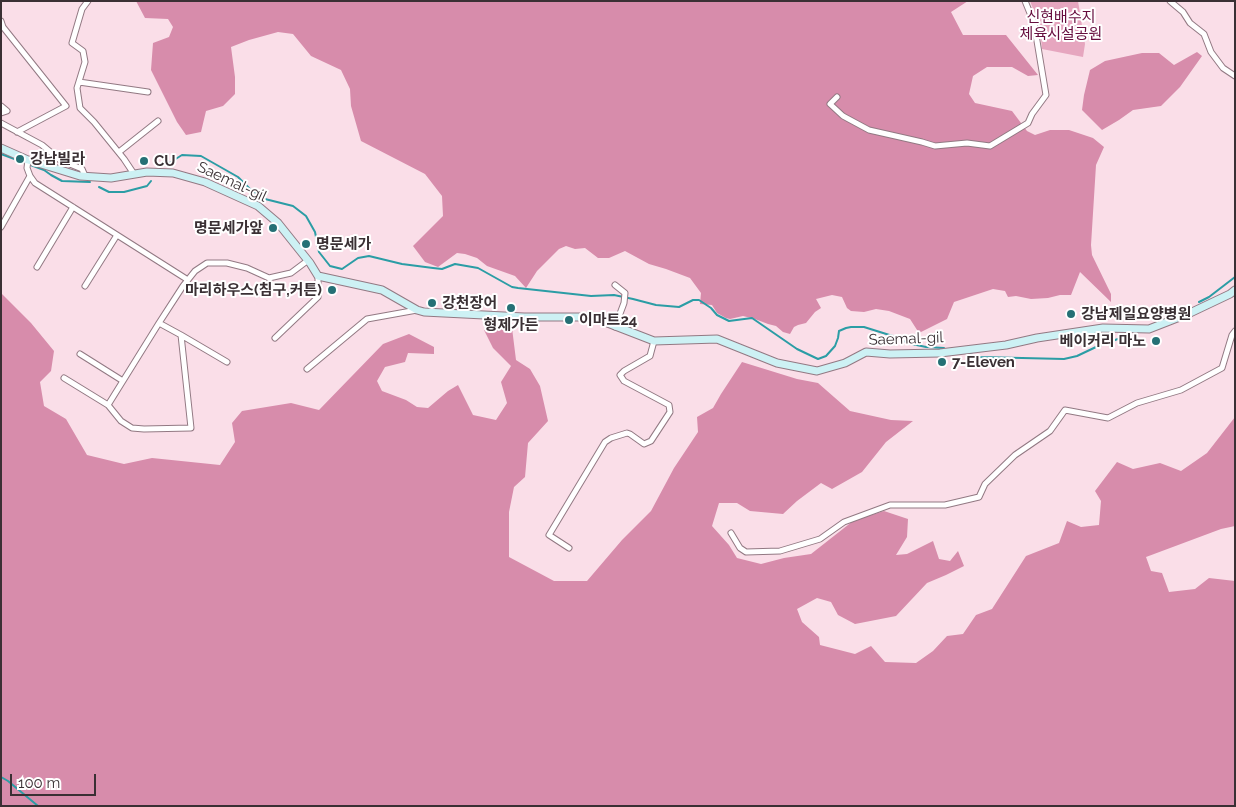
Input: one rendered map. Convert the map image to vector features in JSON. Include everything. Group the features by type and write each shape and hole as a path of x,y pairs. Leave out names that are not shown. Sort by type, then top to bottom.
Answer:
{"street":[{"path":"88,1 82,10 72,43 83,51 84,62 77,88 80,108 94,122 134,174"},
{"path":"837,97 830,104 843,116 869,130 934,146 967,142 990,146 1028,123 1032,114 1046,95 1034,23 1025,1"},
{"path":"1170,1 1183,12 1190,23 1204,34 1211,52 1223,68 1235,76"},
{"path":"1,21 3,27 66,106 17,132"},
{"path":"79,82 148,92"},
{"path":"1,106 7,111 1,114"},
{"path":"118,152 158,120"},
{"path":"1,124 42,145 60,160 82,169 85,176"},
{"name":"Saemal-gil","path":"1,148 27,163 80,176 112,178 147,172 174,173 205,182 258,206 278,223 318,276 382,290 424,312 592,318 654,341 716,340 776,363 817,371 845,363 866,352 890,354 940,353 1006,345 1103,328 1149,329 1190,313 1235,290"},
{"path":"27,163 30,176 35,183 188,280"},
{"path":"1,227 30,176"},
{"path":"37,267 73,207"},
{"path":"85,286 117,235"},
{"path":"108,405 159,323 195,271 207,264 227,263 247,268 268,278 291,273 307,261"},
{"path":"275,338 318,297 318,276"},
{"path":"615,285 624,293 624,301 615,327"},
{"path":"307,369 367,319 417,310"},
{"path":"159,323 227,362"},
{"path":"731,533 740,548 746,552 780,551 820,540 844,522 890,505 945,505 978,497 985,484 1015,455 1050,431 1065,410 1108,418 1137,403 1181,390 1222,368 1232,335 1235,331"},
{"path":"64,378 108,405 121,421 132,428 144,430 191,428 181,335"},
{"path":"569,548 549,535 605,442 611,438 627,434 630,434 644,444 651,441 670,412 669,405 624,381 620,375 650,356 654,341"},
{"path":"80,354 124,381"}],"green space":[{"name":"신현배수지 체육시설공원","path":"1030,1 1078,1 1085,44 1083,57 1042,49 1040,26"}],"shaded area":[{"path":"136,1 968,1 951,12 963,35 1006,35 1038,75 1028,76 1012,67 987,67 973,76 969,94 975,103 1012,111 1027,131 1035,135 1050,130 1069,130 1093,138 1104,147 1096,165 1091,245 1092,255 1111,294 1111,302 1080,272 1071,295 1031,299 1016,296 1008,297 1005,291 993,289 954,302 947,319 919,333 910,319 889,311 876,309 864,312 851,311 847,308 842,297 832,295 816,299 821,308 806,323 794,327 790,334 783,332 776,326 743,316 726,318 717,313 712,305 700,304 701,293 690,278 649,264 625,251 609,258 598,258 585,248 575,249 566,246 559,249 537,271 526,288 515,276 487,266 477,258 465,254 457,253 438,267 425,262 413,246 443,216 442,196 425,174 361,141 351,106 350,89 341,70 311,56 293,34 278,32 231,47 235,94 223,106 206,111 201,132 186,135 177,122 151,70 153,43 169,37 173,27 168,19 145,18"},
{"path":"1197,52 1202,56 1180,87 1161,106 1133,110 1102,130 1082,110 1090,70 1105,61 1142,53 1159,53 1174,65"},
{"path":"1,293 31,323 54,351 51,371 40,382 44,406 66,419 87,455 124,464 152,458 220,465 235,442 232,423 242,411 291,403 319,410 383,344 409,334 434,347 434,354 408,353 405,362 385,367 377,381 382,391 406,400 417,407 428,408 458,385 473,415 496,420 507,403 501,382 511,366 493,348 484,330 500,326 512,328 516,360 530,369 540,386 548,421 528,443 525,477 514,487 509,512 509,557 554,581 587,581 622,540 651,511 674,468 698,432 697,417 713,408 742,362 797,379 818,383 850,411 891,420 913,421 886,442 862,472 832,489 821,483 783,514 750,511 737,503 719,503 712,526 729,545 737,558 761,564 811,554 853,521 884,511 908,519 907,537 896,555 907,554 933,541 939,559 950,561 958,551 964,566 927,583 896,616 855,624 838,615 831,602 817,598 797,609 802,622 819,637 820,645 855,654 871,646 885,662 916,663 933,651 947,636 963,634 976,615 992,609 1026,556 1059,543 1067,521 1081,527 1099,525 1101,501 1095,491 1117,462 1133,469 1160,463 1181,471 1207,453 1235,417 1235,526 1221,529 1146,557 1151,571 1162,573 1169,592 1195,589 1209,578 1235,581 1235,806 1,806"}],"waterway":[{"path":"1,154 44,170 62,181 90,182"},
{"path":"166,165 182,155 201,156 238,177 250,189 265,199 293,206 306,216 315,232 319,252 330,266 342,269 358,258 369,256 402,264 442,269 455,264 478,268 512,287 518,288 591,296 614,295 656,305 679,307 693,300 699,300 711,308 717,315 729,321 752,318 797,349 818,359 826,356 835,346 839,331 851,327 864,327 899,338 907,343 944,348"},
{"path":"99,187 109,192 124,192 147,186 151,181"},
{"path":"1199,302 1209,297 1235,277"},
{"path":"966,353 980,357 1064,359 1077,356 1126,336"},
{"path":"1,777 38,806"}],"place":[{"name":"강남빌라","path":"20,159"},
{"name":"CU","path":"144,161"},
{"name":"명문세가앞","path":"273,228"},
{"name":"명문세가","path":"306,244"},
{"name":"마리하우스(침구,커튼)","path":"332,290"},
{"name":"강천장어","path":"432,303"},
{"name":"형제가든","path":"511,308"},
{"name":"강남제일요양병원","path":"1071,314"},
{"name":"이마트24","path":"569,320"},
{"name":"베이커리 마노","path":"1156,341"},
{"name":"7-Eleven","path":"942,362"}]}
